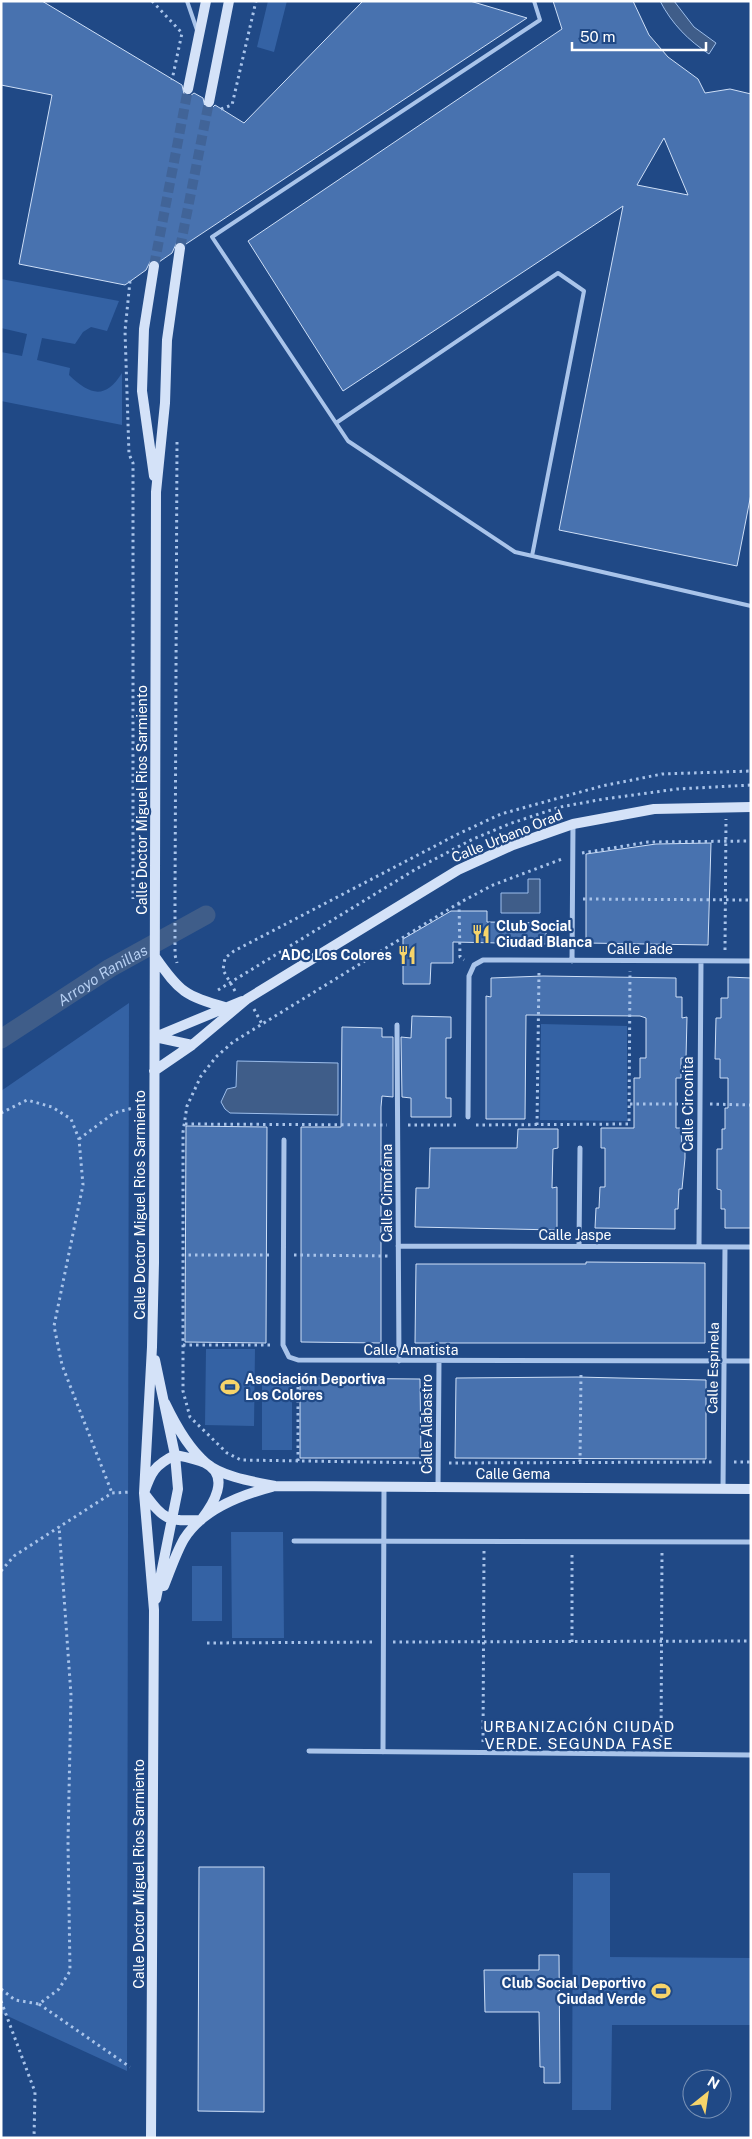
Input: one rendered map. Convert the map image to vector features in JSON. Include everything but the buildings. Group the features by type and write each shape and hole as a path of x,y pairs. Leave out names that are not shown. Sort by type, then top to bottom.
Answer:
{"main road":[{"path":"188,89 206,1"},
{"path":"209,102 229,1"},
{"name":"Calle Doctor Miguel Rios Sarmiento","path":"152,2138 154,1610 144,1493 152,1347 156,958 156,492 165,403 166,340 180,248"},
{"name":"Calle Doctor Miguel Rios Sarmiento","path":"154,266 144,329 142,391 156,492"},
{"name":"Calle Urbano Orad","path":"154,1071 192,1045 248,999 458,870 513,846 573,824 654,808 751,806"},
{"path":"156,958 172,981 185,994 225,1007"},
{"name":"Calle Urbano Orad","path":"155,1037 248,999"},
{"path":"155,1037 192,1045"},
{"name":"Calle Doctor Miguel Rios Sarmiento","path":"152,1347 175,1455 178,1489 154,1610"},
{"name":"Calle Gema","path":"164,1403 177,1429 207,1464 233,1476 276,1486 751,1489"},
{"path":"144,1493 156,1509 172,1521 201,1520 216,1500 218,1487 215,1474 207,1464 175,1455"},
{"name":"Calle Doctor Miguel Rios Sarmiento","path":"144,1493 149,1477 158,1464 175,1455"},
{"name":"Calle Gema","path":"154,1610 185,1538 201,1520 247,1493 276,1486"}],"street":[{"path":"572,961 573,824"},
{"name":"Calle Jade","path":"474,965 483,960 751,961"},
{"name":"Calle Circonita","path":"699,1247 701,961"},
{"path":"468,1117 469,976 474,965"},
{"name":"Calle Cimofana","path":"397,1025 399,1361"},
{"path":"284,1140 283,1345 289,1357 298,1360"},
{"path":"579,1246 580,1148"},
{"name":"Calle Jaspe","path":"398,1246 751,1247"},
{"name":"Calle Espinela","path":"724,1489 725,1247"},
{"name":"Calle Amatista","path":"298,1360 439,1362 751,1361"},
{"name":"Calle Alabastro","path":"438,1487 439,1362"},
{"path":"383,1752 384,1488"},
{"path":"294,1542 751,1542"},
{"path":"309,1751 751,1755"}],"lane":[{"path":"187,1 199,36"},
{"path":"534,1 540,20 212,237 348,441 515,552 751,606"},
{"path":"336,423 558,273 584,291 532,556"}],"path":[{"path":"152,1 182,34 172,80"},
{"path":"221,109 232,105 256,1"},
{"path":"130,281 124,331 129,454 133,463 133,899"},
{"path":"175,955 177,437"},
{"path":"248,999 237,994 223,970 225,958 234,951 458,834 501,814 602,786 662,774 751,771"},
{"path":"724,961 726,806"},
{"path":"572,899 751,900"},
{"path":"459,903 460,957 474,965"},
{"path":"537,1125 539,960"},
{"path":"185,1124 630,1124 630,961"},
{"path":"1,1113 27,1100 52,1107 71,1119 79,1139 83,1185 54,1326 62,1366 112,1493"},
{"path":"79,1139 114,1113 133,1108"},
{"path":"183,1344 283,1345"},
{"path":"298,1360 298,1461"},
{"path":"580,1462 582,1361"},
{"path":"1,1571 14,1556 59,1526 112,1493 127,1492"},
{"path":"38,2004 59,1989 70,1970 68,1842 71,1695 59,1526"},
{"path":"572,1541 572,1642"},
{"path":"482,1752 484,1542"},
{"path":"661,1754 662,1542"},
{"path":"207,1643 751,1641"},
{"path":"1,1989 16,2000 38,2004 130,2067"},
{"path":"1,2001 35,2092 34,2138"}],"shaded area":[{"path":"268,1 287,1 274,52 257,47"},
{"path":"660,1 674,1 694,27 716,43 709,54 681,31"},
{"path":"1,279 119,301 107,331 91,327 83,332 75,344 42,338 37,360 70,368 69,375 84,387 97,392 110,388 122,373 122,425 1,401 1,352 22,356 27,334 1,328"},
{"path":"528,879 540,879 540,913 501,913 501,893 528,893"},
{"path":"129,1003 127,2071 1,2013 1,1091"},
{"path":"541,1024 627,1026 627,1121 540,1120"},
{"path":"237,1061 338,1063 338,1115 230,1113 221,1102 227,1089 236,1087"},
{"name":"Asociación Deportiva Los Colores","path":"206,1349 255,1349 254,1426 205,1425"},
{"path":"262,1384 292,1384 292,1450 262,1450"},
{"path":"231,1532 283,1532 284,1638 232,1638"},
{"path":"192,1566 222,1566 222,1621 192,1621"},
{"name":"Club Social Deportivo Ciudad Verde","path":"573,1873 610,1873 610,1957 751,1958 751,2025 612,2025 611,2110 572,2110"}],"waterway":[{"name":"Arroyo Ranillas","path":"1,1039 110,968 206,915"}],"tunnel":[{"path":"154,266 188,89"},
{"path":"180,248 209,102"}],"place":[{"name":"Club Social Ciudad Blanca","path":"481,934"},
{"name":"ADC Los Colores","path":"407,955"},
{"name":"Asociación Deportiva Los Colores","path":"230,1387"},
{"name":"Club Social Deportivo Ciudad Verde","path":"661,1991"}],"district":[{"name":"URBANIZACIÓN CIUDAD VERDE. SEGUNDA FASE","path":"579,1734"}]}
